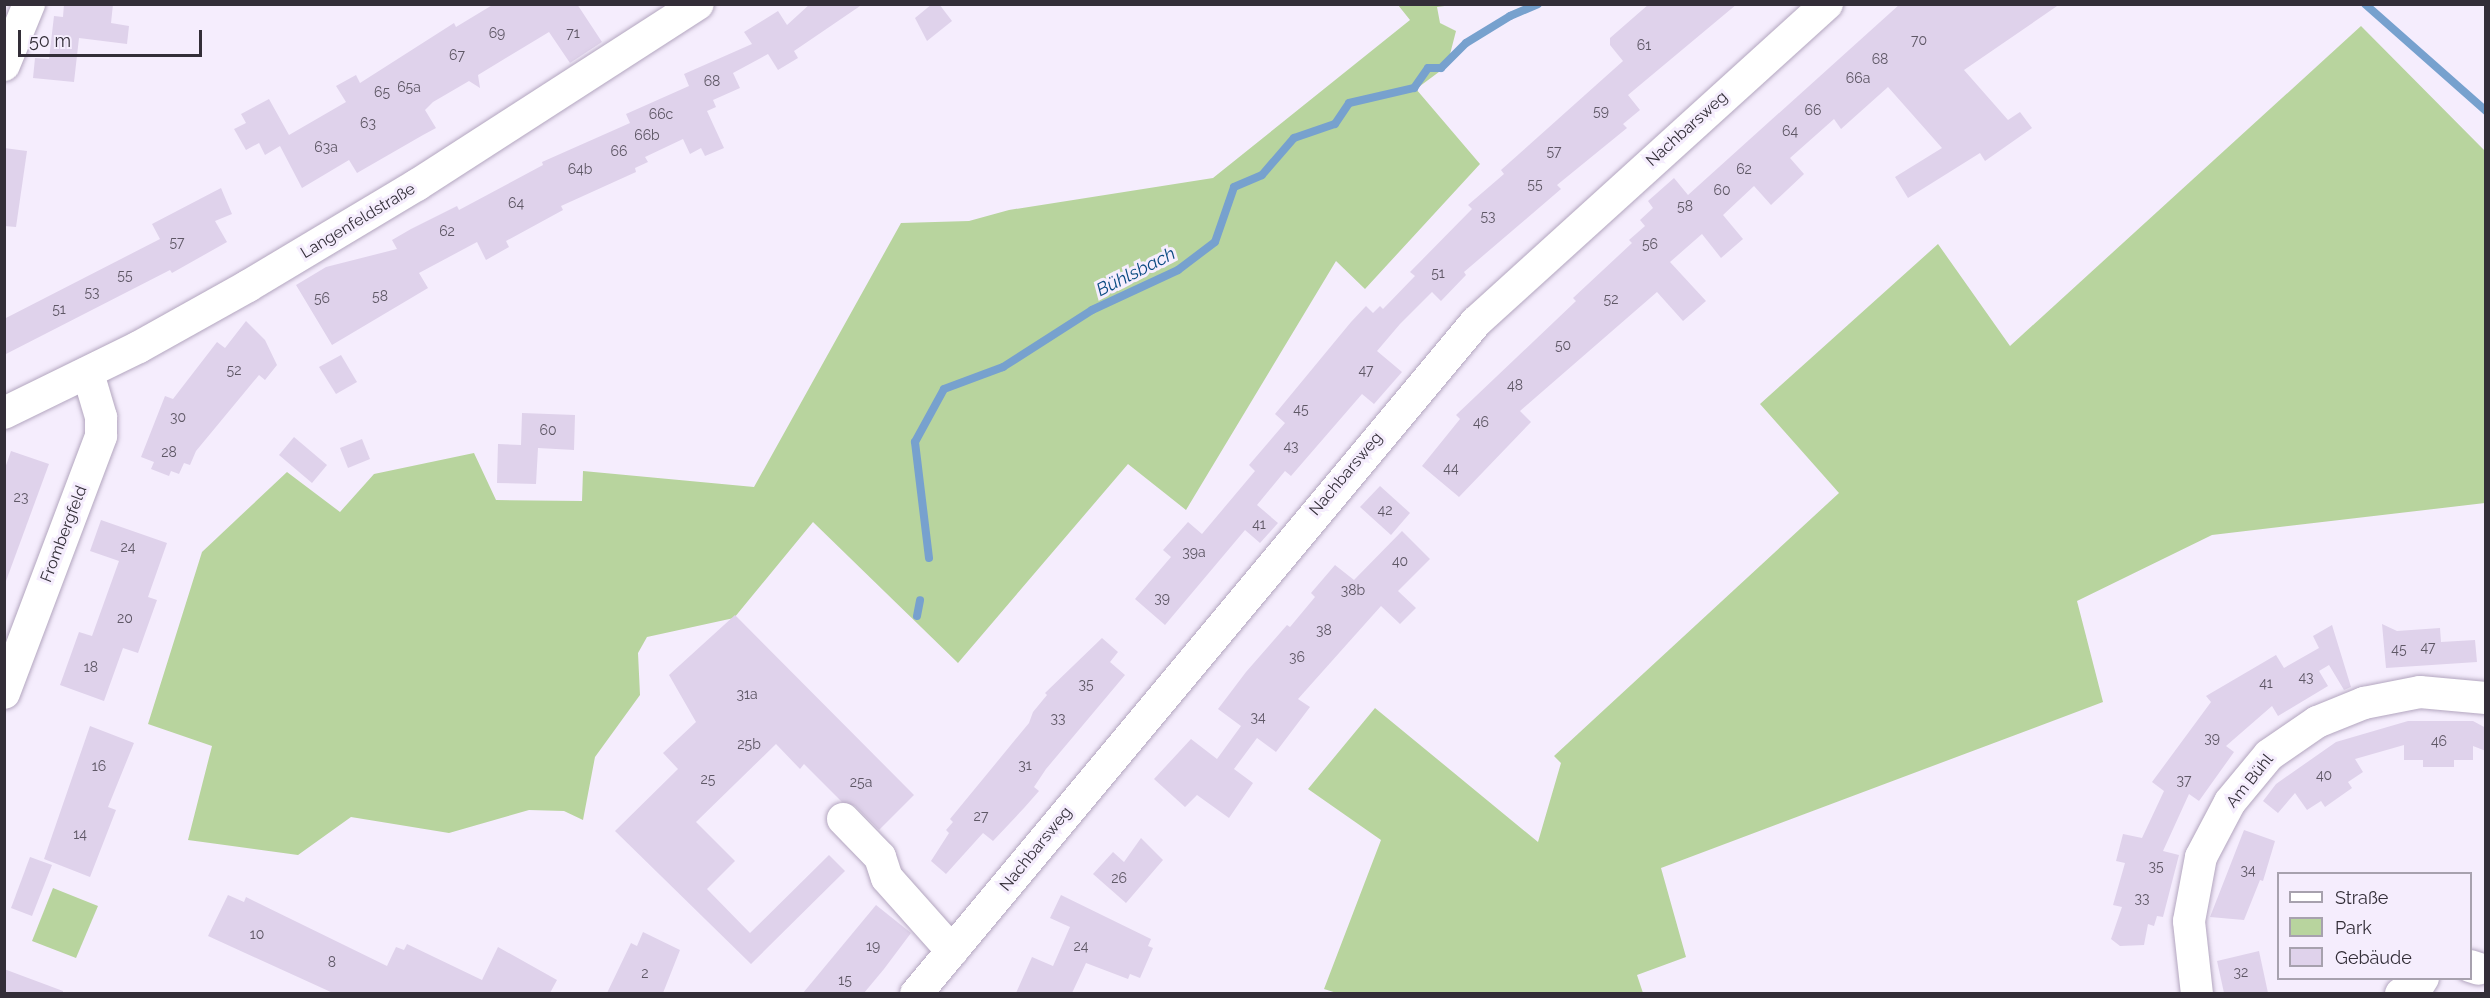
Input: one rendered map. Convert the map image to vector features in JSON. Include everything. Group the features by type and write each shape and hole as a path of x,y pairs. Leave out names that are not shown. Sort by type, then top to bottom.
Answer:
{"street":[{"path":"4,64 29,4"},
{"name":"Langenfeldstraße","path":"4,413 88,373 248,286 417,185 698,4"},
{"name":"Nachbarsweg","path":"916,993 1476,322 1827,4"},
{"name":"Frombergfeld","path":"4,693 101,436 101,417 88,373"},
{"name":"Am Bühl","path":"2197,993 2189,921 2201,857 2230,802 2269,754 2317,722 2364,703 2420,692 2486,698"},
{"path":"843,819 880,857 887,878 952,951"},
{"path":"2401,993 2416,989 2422,980"}],"green space":[{"path":"1398,5 1452,5 1437,7 1440,23 1456,31 1447,66 1416,89 1480,164 1365,289 1336,261 1186,510 1128,464 958,663 813,522 734,618 647,637 638,653 640,695 595,757 583,820 564,811 529,810 449,833 351,817 298,855 188,840 212,746 148,724 202,552 287,472 340,512 374,474 474,453 496,500 582,501 583,471 754,487 901,223 969,221 1009,210 1213,178 1410,20"},
{"path":"2361,26 2485,151 2485,503 2212,535 2077,601 2103,702 1661,868 1686,957 1637,975 1643,993 1340,994 1324,989 1381,840 1308,789 1375,708 1538,842 1561,763 1554,756 1839,493 1760,404 1938,244 2010,346"},
{"path":"53,888 98,906 76,958 32,941"}],"building":[{"path":"64,4 113,4 111,23 129,26 127,44 79,38 74,82 33,78 35,58 49,59 54,16 63,17"},
{"path":"494,4 577,4 602,42 570,63 549,32 478,75 480,88 469,81 433,102 425,110 436,128 357,173 349,160 302,188 280,146 265,155 259,143 246,150 234,129 246,123 241,114 269,99 289,135 346,102 336,86 356,75 360,83 454,23 456,27"},
{"path":"810,4 863,4 794,51 798,58 778,70 768,54 733,73 740,88 713,100 716,107 707,111 724,148 705,156 701,148 690,154 683,139 645,157 648,162 635,168 636,172 561,206 563,210 506,241 509,247 486,260 477,242 419,273 428,288 332,345 296,285 326,267 397,249 392,240 411,229 457,206 459,210 543,165 542,162 630,123 626,114 689,86 684,74 752,44 744,32 778,11 787,25"},
{"path":"932,4 939,4 952,21 927,41 915,18"},
{"path":"1649,4 1737,4 1628,95 1640,110 1623,124 1627,128 1557,185 1561,189 1464,272 1466,275 1441,301 1432,292 1400,324 1377,351 1402,372 1374,404 1362,394 1291,476 1285,471 1257,505 1278,523 1260,543 1245,530 1165,625 1135,599 1171,557 1163,550 1188,522 1202,534 1255,471 1249,465 1285,423 1275,414 1351,322 1366,306 1373,313 1380,306 1383,309 1415,276 1410,272 1472,209 1468,205 1504,174 1501,170 1623,61 1610,45 1610,38"},
{"path":"1900,4 2060,4 1964,70 2008,120 2020,112 2032,128 1985,161 1980,153 1908,198 1895,177 1942,148 1888,87 1841,129 1834,119 1790,158 1804,174 1771,205 1754,186 1723,215 1743,239 1721,258 1702,234 1670,262 1706,301 1683,321 1657,292 1520,411 1531,422 1459,497 1422,466 1460,419 1456,415 1576,301 1573,298 1632,243 1629,240 1645,226 1640,220 1653,208 1648,201 1674,178 1688,195"},
{"path":"4,148 27,151 16,227 4,226"},
{"path":"221,188 232,214 215,221 227,242 172,273 170,270 4,355 4,319 160,239 152,224"},
{"path":"246,321 265,340 277,365 265,380 259,375 196,451 190,465 184,463 179,474 171,471 169,476 151,469 154,462 141,457 165,396 173,399 217,342 225,348"},
{"path":"341,355 357,382 336,394 319,367"},
{"path":"522,413 575,415 574,450 538,448 536,484 497,483 498,444 521,445"},
{"path":"294,437 327,465 312,483 279,455"},
{"path":"362,439 370,459 348,468 340,448"},
{"path":"11,451 49,464 6,581 4,471"},
{"path":"1380,486 1410,513 1391,535 1360,507"},
{"path":"101,520 167,543 148,597 157,600 138,653 123,648 104,701 60,685 79,632 92,636 119,561 90,551"},
{"path":"1402,531 1430,559 1398,591 1416,608 1400,624 1381,606 1298,699 1310,707 1276,752 1257,738 1234,769 1253,783 1229,818 1197,795 1185,807 1154,779 1191,739 1217,759 1241,726 1218,709 1246,672 1287,625 1290,627 1315,597 1311,593 1335,565 1354,580"},
{"path":"735,615 914,795 879,830 855,806 842,802 804,764 800,769 776,744 696,822 735,861 707,889 750,933 829,855 845,871 751,964 615,831 678,769 663,753 696,722 669,675"},
{"path":"2382,624 2397,631 2440,628 2441,642 2475,640 2477,662 2386,668"},
{"path":"2332,625 2351,687 2344,690 2329,665 2319,671 2328,686 2278,716 2272,706 2226,746 2234,752 2199,801 2189,794 2163,851 2179,855 2163,917 2157,916 2154,926 2148,924 2144,945 2120,946 2111,939 2122,907 2113,905 2125,863 2116,861 2123,834 2142,838 2164,791 2152,782 2211,702 2206,696 2276,655 2284,668 2319,648 2313,636"},
{"path":"1102,638 1118,652 1110,662 1125,675 1046,769 1034,787 1039,791 1024,808 993,841 983,833 946,874 931,861 949,833 946,830 953,822 950,819 1029,723 1033,712 1047,695 1045,693"},
{"path":"2408,721 2473,721 2486,728 2486,751 2473,746 2473,760 2454,760 2454,767 2423,767 2423,760 2404,760 2404,745 2355,759 2363,772 2348,782 2352,788 2325,807 2321,801 2307,810 2295,793 2278,813 2263,801 2276,784 2336,742"},
{"path":"90,726 134,743 108,807 116,810 90,877 44,859"},
{"path":"2244,830 2275,841 2263,881 2260,880 2244,920 2210,917"},
{"path":"1141,838 1163,860 1126,903 1093,874 1113,852 1124,862"},
{"path":"30,857 52,865 32,916 11,908"},
{"path":"228,895 244,902 246,897 387,966 396,947 404,950 407,944 482,980 498,947 557,980 550,993 333,993 208,936"},
{"path":"1061,895 1151,939 1148,946 1153,948 1140,978 1130,974 1128,979 1086,963 1072,993 1016,993 1032,957 1053,966 1070,927 1050,918"},
{"path":"876,905 911,933 884,969 864,993 803,993"},
{"path":"643,932 680,950 663,993 607,993 631,943 637,946"},
{"path":"2259,951 2268,993 2224,993 2217,961"},
{"path":"4,969 63,991 63,993 4,993"}],"waterway":[{"name":"Bühlsbach","path":"929,558 915,442 944,389 1003,367 1092,310 1178,270 1215,242 1234,187 1262,175 1294,138 1335,124 1349,103 1414,88 1428,68 1441,68 1466,43 1510,16 1538,4"},
{"name":"Bühlsbach","path":"2365,4 2486,111"},
{"name":"Bühlsbach","path":"917,616 920,600"}]}
